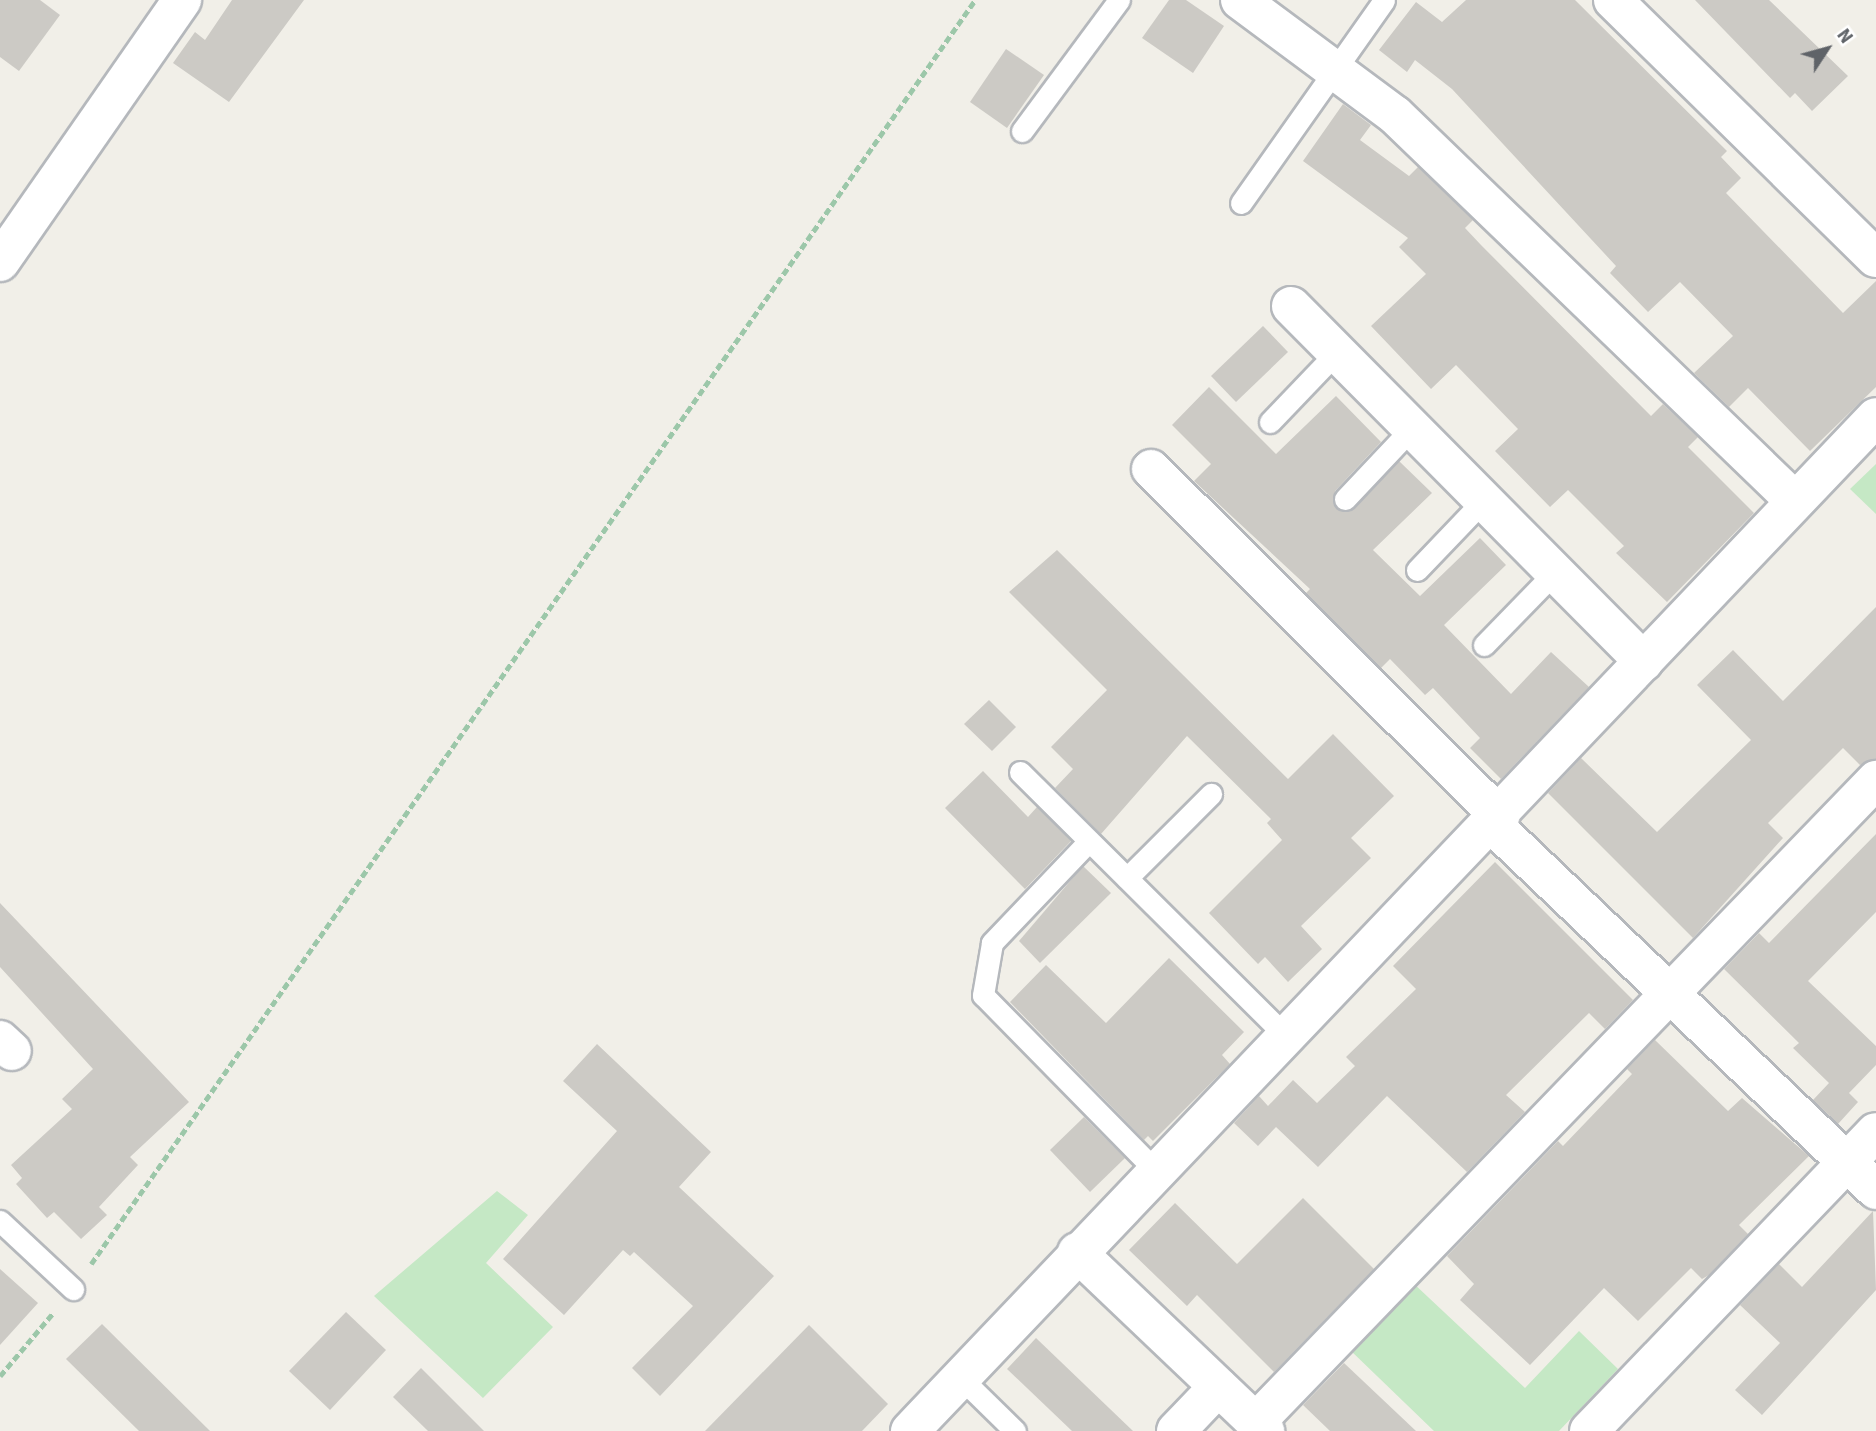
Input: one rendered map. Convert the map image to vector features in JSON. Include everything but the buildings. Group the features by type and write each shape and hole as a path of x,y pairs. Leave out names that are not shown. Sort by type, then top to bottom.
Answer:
{"street":[{"path":"0,262 182,0"},
{"path":"1240,0 1395,115 1794,500"},
{"path":"1613,0 1876,258"},
{"path":"1291,306 1644,662"},
{"path":"910,1431 1077,1252 1496,821 1794,500 1876,417"},
{"path":"1151,470 1496,821 1669,992 1876,1190"},
{"path":"1077,1252 1260,1427 1669,992 1876,780"},
{"path":"1589,1431 1876,1132"},
{"path":"1176,1431 1218,1387"}],"lane":[{"path":"1022,131 1119,0"},
{"path":"1241,202 1384,0"},
{"path":"1270,422 1337,352"},
{"path":"1345,499 1412,428"},
{"path":"1417,570 1484,500"},
{"path":"1484,645 1555,572"},
{"path":"1020,772 1287,1037"},
{"path":"1127,878 1211,794"},
{"path":"1090,841 992,943 983,995 1156,1171"},
{"path":"0,1221 73,1289"},
{"path":"960,1377 1016,1431"}],"path":[{"path":"0,1376 73,1289 975,0"}],"green space":[{"path":"1876,464 1876,514 1850,489"},
{"path":"497,1191 528,1215 486,1263 553,1327 483,1398 374,1296"},
{"path":"1412,1282 1525,1388 1579,1331 1618,1369 1559,1431 1434,1431 1349,1349"}]}
